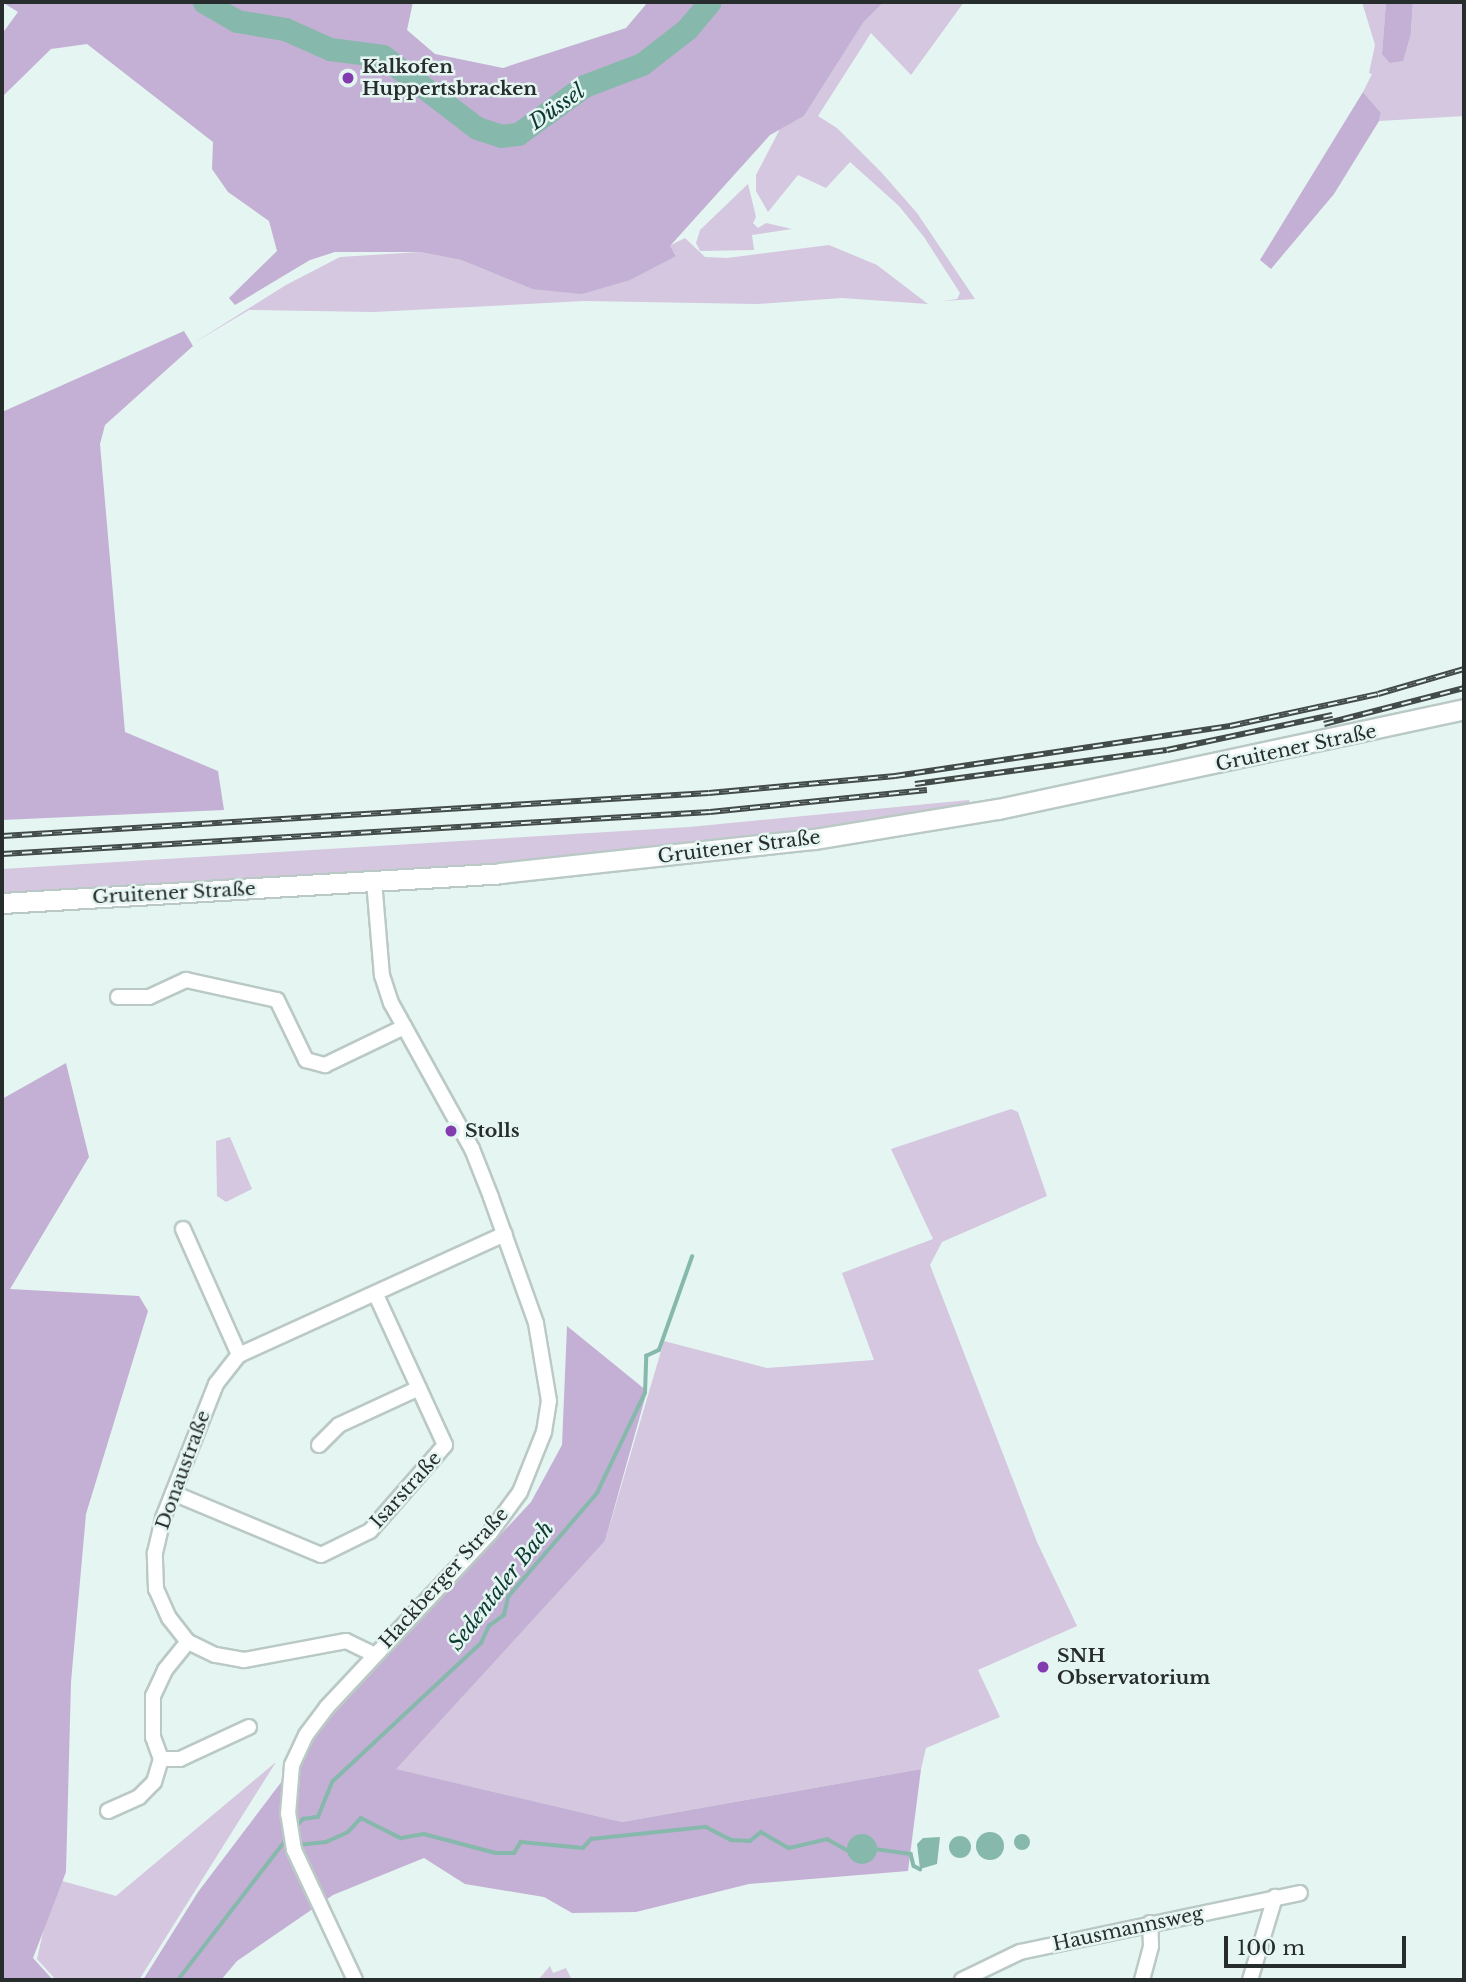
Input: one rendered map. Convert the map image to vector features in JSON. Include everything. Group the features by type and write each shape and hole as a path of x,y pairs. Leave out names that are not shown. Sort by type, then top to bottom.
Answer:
{"main road":[{"name":"Gruitener Straße","path":"2,903 554,869 814,839 1012,807 1464,709"}],"street":[{"name":"Hackberger Straße","path":"355,1980 294,1850 289,1779 306,1735 375,1655 490,1533 520,1492 544,1432 549,1401 541,1347 505,1234 472,1149 404,1027 382,976 374,881"},
{"path":"118,997 149,997 186,980 277,1000 306,1060 325,1065 404,1027"},
{"path":"183,1229 239,1355"},
{"name":"Donaustraße","path":"375,1655 346,1641 243,1660 215,1655 188,1642 169,1618 156,1589 155,1553 173,1493 216,1384 239,1355 505,1234"},
{"name":"Isarstraße","path":"173,1493 321,1555 345,1546 370,1531 446,1445 375,1293"},
{"path":"319,1445 339,1425 419,1388"},
{"path":"108,1811 139,1797 153,1782 161,1759 153,1737 153,1696 165,1670 188,1642"},
{"path":"161,1759 180,1759 249,1727"},
{"name":"Hausmannsweg","path":"962,1980 1020,1952 1300,1893"},
{"path":"1250,1980 1275,1897"},
{"path":"1142,1980 1151,1946 1150,1923"}],"shaded area":[{"path":"2,2 413,2 407,30 435,54 503,68 626,28 648,2 884,2 863,23 804,116 770,135 670,246 676,256 630,280 582,294 532,289 461,260 420,252 335,252 310,260 235,305 229,298 277,251 269,221 228,192 212,169 213,142 87,44 51,49 2,97 2,34 18,12"},
{"path":"884,2 964,2 911,75 871,33 818,116 837,128 917,213 975,299 943,301 957,299 960,293 924,237 899,206 850,162 826,188 798,175 768,212 756,191 756,175 780,129 804,116 863,23"},
{"path":"1362,2 1386,2 1382,54 1411,33 1413,2 1464,2 1464,116 1379,121 1381,113 1363,92 1372,74 1369,73 1375,45"},
{"path":"1386,2 1413,2 1411,33 1403,61 1390,63 1382,54"},
{"path":"1363,92 1381,113 1379,121 1334,194 1271,269 1260,260"},
{"path":"748,184 756,217 753,223 758,228 766,223 792,229 752,235 754,250 700,251 696,243 700,230"},
{"path":"685,238 705,257 727,258 829,245 877,265 928,304 842,298 757,304 584,301 374,312 249,310 192,344 286,285 340,257 420,252 461,260 532,289 676,255 669,246"},
{"path":"184,331 193,346 105,425 100,444 125,732 218,771 224,810 2,820 2,412"},
{"path":"969,800 972,807 823,831 575,861 2,896 2,869 689,827"},
{"path":"66,1063 89,1157 10,1289 139,1296 148,1311 86,1514 71,1682 66,1872 33,1958 53,1980 2,1980 2,1099"},
{"path":"1011,1109 1018,1112 1047,1196 942,1242 930,1265 1037,1542 1077,1626 978,1670 1000,1717 926,1748 921,1769 622,1822 395,1769 605,1541 664,1341 767,1368 874,1360 842,1273 933,1239 891,1149"},
{"path":"230,1137 252,1189 226,1202 217,1196 216,1141"},
{"path":"567,1326 647,1391 605,1541 396,1769 622,1822 921,1769 908,1871 749,1884 636,1912 572,1913 544,1897 465,1884 424,1858 333,1895 237,1961 221,1980 143,1980 198,1892 329,1719 531,1502 562,1445"},
{"path":"276,1762 139,1980 56,1980 37,1959 55,1879 116,1896"},
{"path":"990,1832 1000,1836 1004,1846 1000,1856 990,1860 980,1856 976,1846 980,1836"},
{"path":"862,1834 873,1838 877,1849 873,1860 862,1864 851,1860 847,1849 851,1838"},
{"path":"1022,1834 1028,1836 1028,1848 1022,1850 1016,1848 1014,1842 1016,1836"},
{"path":"960,1836 968,1839 971,1847 968,1855 960,1858 952,1855 949,1847 952,1839"},
{"path":"940,1837 937,1864 920,1869 917,1844 923,1838"},
{"path":"550,1966 553,1973 566,1968 572,1980 538,1980"}],"waterway":[{"name":"Düssel","path":"204,2 237,21 285,29 330,49 383,56 477,128 501,136 518,134 584,86 642,64 687,29 710,2"},
{"name":"Sedentaler Bach","path":"295,1828 303,1819 318,1817 332,1782 481,1643 489,1626 504,1615 508,1597 597,1493 645,1393 646,1356 659,1350 692,1257"},
{"path":"298,1845 326,1842 348,1832 361,1818 401,1838 424,1834 496,1853 514,1853 521,1842 583,1848 591,1839 706,1827 732,1840 750,1841 761,1832 789,1848 827,1839 850,1852"},
{"name":"Sedentaler Bach","path":"178,1980 288,1837"},
{"path":"875,1849 911,1854 914,1866 920,1869"}],"railway":[{"path":"2,836 709,793 895,776 1230,726 1378,694 1464,669"},
{"path":"1324,724 1464,688"},
{"path":"915,784 1167,750 1332,715"},
{"path":"2,854 710,812 927,790"}],"place":[{"name":"Kalkofen Huppertsbracken","path":"348,78"},
{"name":"Stolls","path":"451,1131"},
{"name":"SNH Observatorium","path":"1043,1667"}]}
